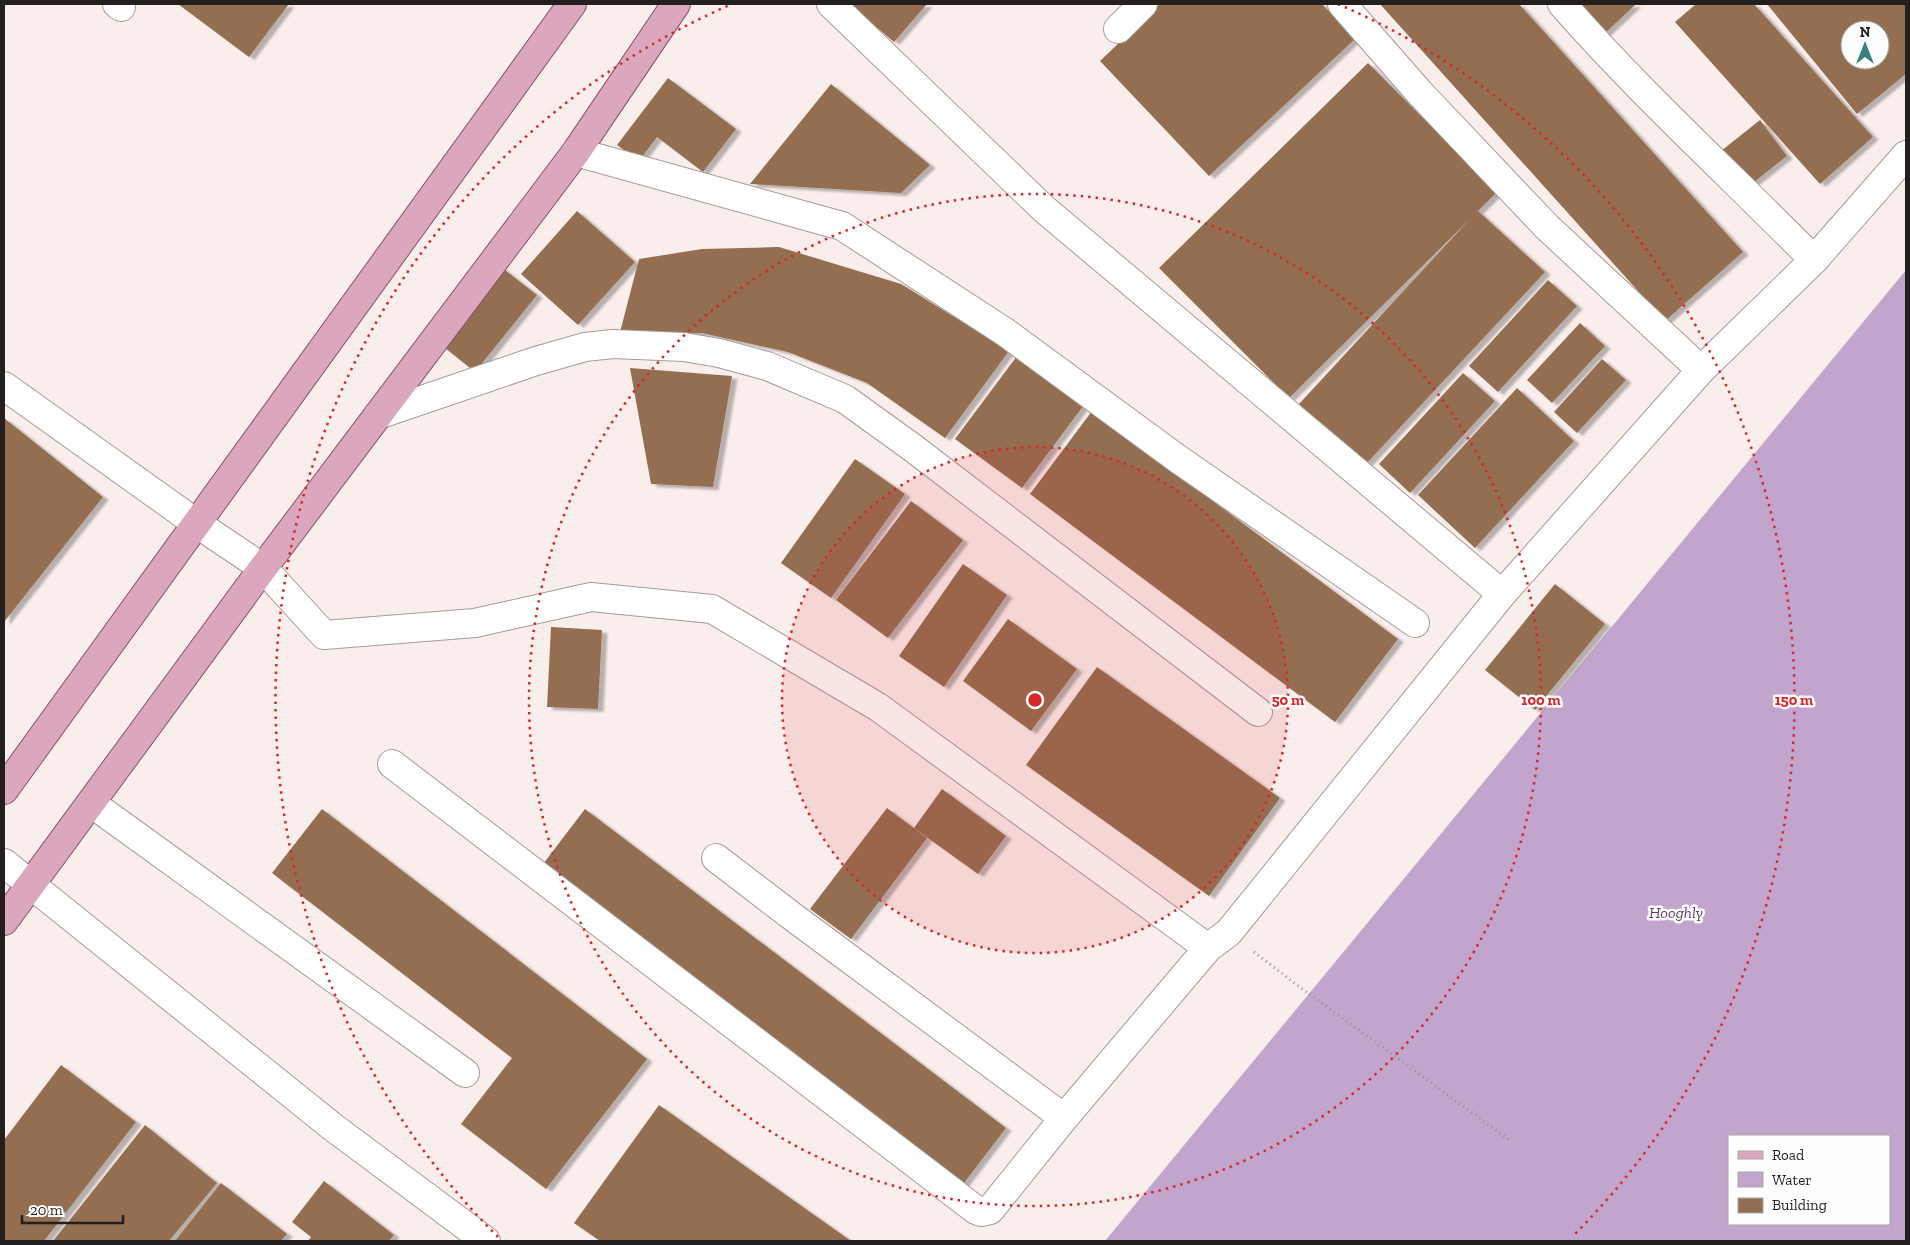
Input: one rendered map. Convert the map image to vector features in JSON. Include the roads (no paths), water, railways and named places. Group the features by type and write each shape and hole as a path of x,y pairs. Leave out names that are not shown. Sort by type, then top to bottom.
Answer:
{"main road":[{"path":"4,790 572,4"},
{"path":"4,921 263,568 576,152 676,4"}],"street":[{"path":"831,4 1044,209 1502,594"},
{"path":"1118,30 1143,4"},
{"path":"1342,4 1419,92 1547,227 1701,370"},
{"path":"1562,4 1678,126 1814,260"},
{"path":"576,152 842,226 1005,332 1178,460 1415,623"},
{"path":"392,764 976,1210 986,1212 990,1210 1064,1118 1219,940 1502,594 1701,370 1814,260 1906,155"},
{"path":"378,415 536,361 585,347 613,344 684,347 767,366 846,399 913,448 1258,712"},
{"path":"4,386 196,523 263,568 324,636 475,623 591,597 712,609 878,707 1219,940"},
{"path":"90,802 465,1073"},
{"path":"716,858 793,918 1064,1118"},
{"path":"4,863 334,1128 486,1241"}],"water":[{"name":"Hooghly","path":"1906,270 1906,1241 1105,1241"}]}
